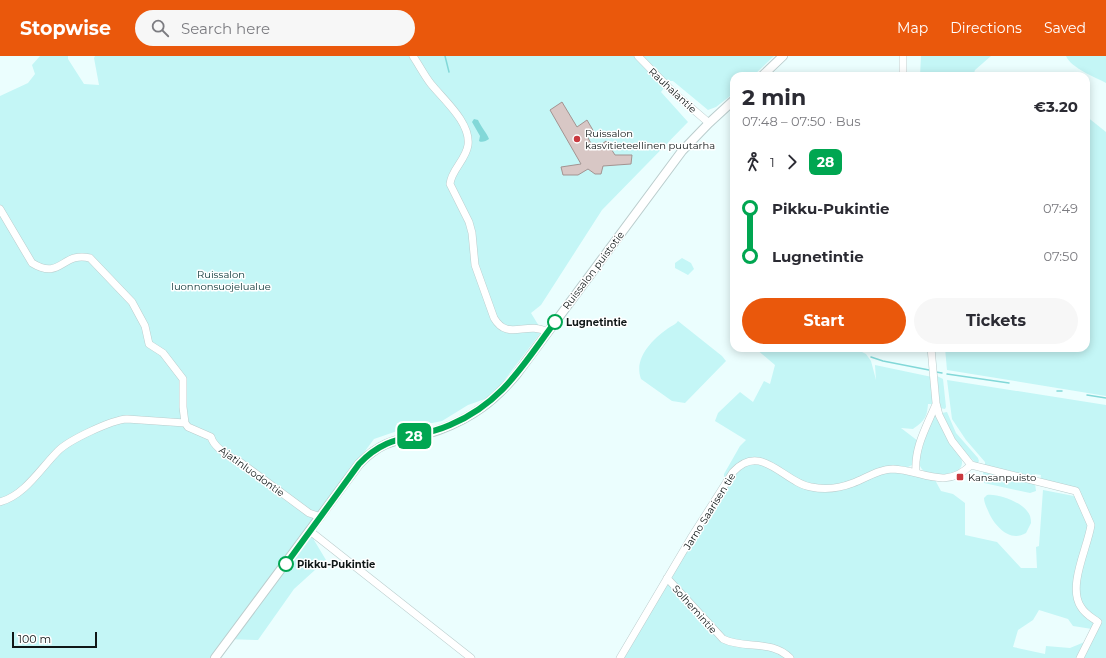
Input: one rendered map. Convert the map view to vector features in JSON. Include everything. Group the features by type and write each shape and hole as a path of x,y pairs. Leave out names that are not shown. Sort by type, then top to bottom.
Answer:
{"street":[{"path":"412,56 430,82 456,112 467,134 468,140 465,155 452,175 450,184 469,222 472,233 475,265 494,318 497,323 507,330 534,327 548,332"},
{"name":"Rauhalantie","path":"638,56 674,92 709,122"},
{"path":"766,72 783,56"},
{"path":"903,56 903,72"},
{"name":"Ruissalon puistotie","path":"215,658 359,464 380,446 395,439 424,434 450,426 474,413 496,398 516,375 682,151 709,122 730,104"},
{"path":"0,209 32,263 38,267 48,270 60,267 66,261 73,258 82,256 90,258 132,302 144,326 149,344 163,353 183,379 183,407 186,423"},
{"path":"931,352 936,403 939,415 946,431 970,465 1076,491 1091,525 1081,558 1076,595 1079,604 1085,612 1098,622 1080,658"},
{"path":"916,472 916,456 919,445 936,403"},
{"name":"Ajatinluodontie","path":"0,502 13,496 26,485 59,450 81,435 119,419 127,418 186,423 188,426 211,437 212,442 231,457 309,513 321,517"},
{"name":"Jarno Saarisen tie","path":"620,658 696,531 733,472 740,465 753,461 764,461 784,473 795,483 822,489 852,484 884,470 892,469 916,472 934,478 948,478 962,472 970,465"},
{"path":"310,531 471,658"},
{"name":"Solhemintie","path":"667,578 723,639 740,645 762,645 772,647 782,651 790,658"}],"green space":[{"name":"Ruissalon luonnonsuojelualue","path":"40,56 68,56 68,59 84,84 99,85 94,58 95,56 774,56 757,72 730,72 730,96 716,107 708,110 673,81 669,81 661,92 688,122 602,210 541,305 531,313 542,331 500,386 488,398 468,405 442,421 403,429 374,439 319,513 314,540 326,560 294,589 258,640 224,639 210,658 0,658 0,96 28,83 35,74 32,65"},
{"path":"921,56 991,56 974,72 920,72"},
{"path":"1066,56 1106,56 1106,83 1090,75 1090,72 1085,72 1078,68"},
{"path":"1090,119 1106,132 1106,396 947,370 945,352 1090,352"},
{"path":"682,258 691,263 694,269 688,275 675,268 675,263"},
{"path":"678,321 722,356 726,361 685,403 672,401 641,379 639,371 642,356 646,349 664,331"},
{"path":"760,352 862,352 866,354 871,361 876,380 875,365 932,377 933,404 928,404 927,413 924,419 913,429 901,428 918,441 912,465 906,468 935,480 941,491 953,494 965,503 965,535 997,542 1021,568 1037,568 1036,547 1039,546 1043,490 1074,496 1075,489 1040,481 1041,475 1035,474 1034,477 985,467 985,462 966,440 952,419 947,380 1106,405 1106,658 623,658 728,480 724,477 724,474 740,446 746,440 715,421 718,413 740,392 753,402 764,381 770,384 775,365","holes":["1039,610 1068,619 1073,626 1092,629 1087,641 1070,648 1046,646 1045,654 1013,647 1018,630 1033,620"]},
{"path":"937,376 943,379 945,409 940,408"},
{"path":"947,412 956,433 978,458 979,461 977,464 959,447 942,413"},
{"path":"935,414 944,433 958,452 962,462 960,468 948,475 932,475 920,466 919,458 922,447"},
{"path":"983,471 1035,483 1036,491 1030,493 984,483"},
{"path":"987,495 997,495 1020,504 1030,516 1031,523 1026,533 1020,536 1014,536 999,528 984,502 984,498"}],"shaded area":[{"path":"474,119 478,120 489,139 483,142 479,141 480,136 472,122"}],"building":[{"name":"Ruissalon kasvitieteellinen puutarha","path":"562,102 577,127 587,120 594,132 587,136 593,147 597,144 598,147 606,141 615,155 632,155 631,164 603,166 601,174 595,174 588,169 578,175 563,175 561,167 581,164 550,110"}],"waterway":[{"path":"445,56 449,72"},
{"path":"871,357 883,361 929,370"},
{"path":"936,372 942,373"},
{"path":"947,374 1009,383"},
{"path":"1057,391 1062,391"},
{"path":"1087,395 1106,398"}],"bus line":[{"name":"28","path":"286,564 366,456 380,446 395,439 424,434 450,426 474,413 496,398 516,375 555,322"}],"place":[{"name":"Ruissalon kasvitieteellinen puutarha","path":"577,139"},
{"name":"Lugnetintie","path":"555,322"},
{"name":"Kansanpuisto","path":"960,477"},
{"name":"Pikku-Pukintie","path":"286,564"}]}
